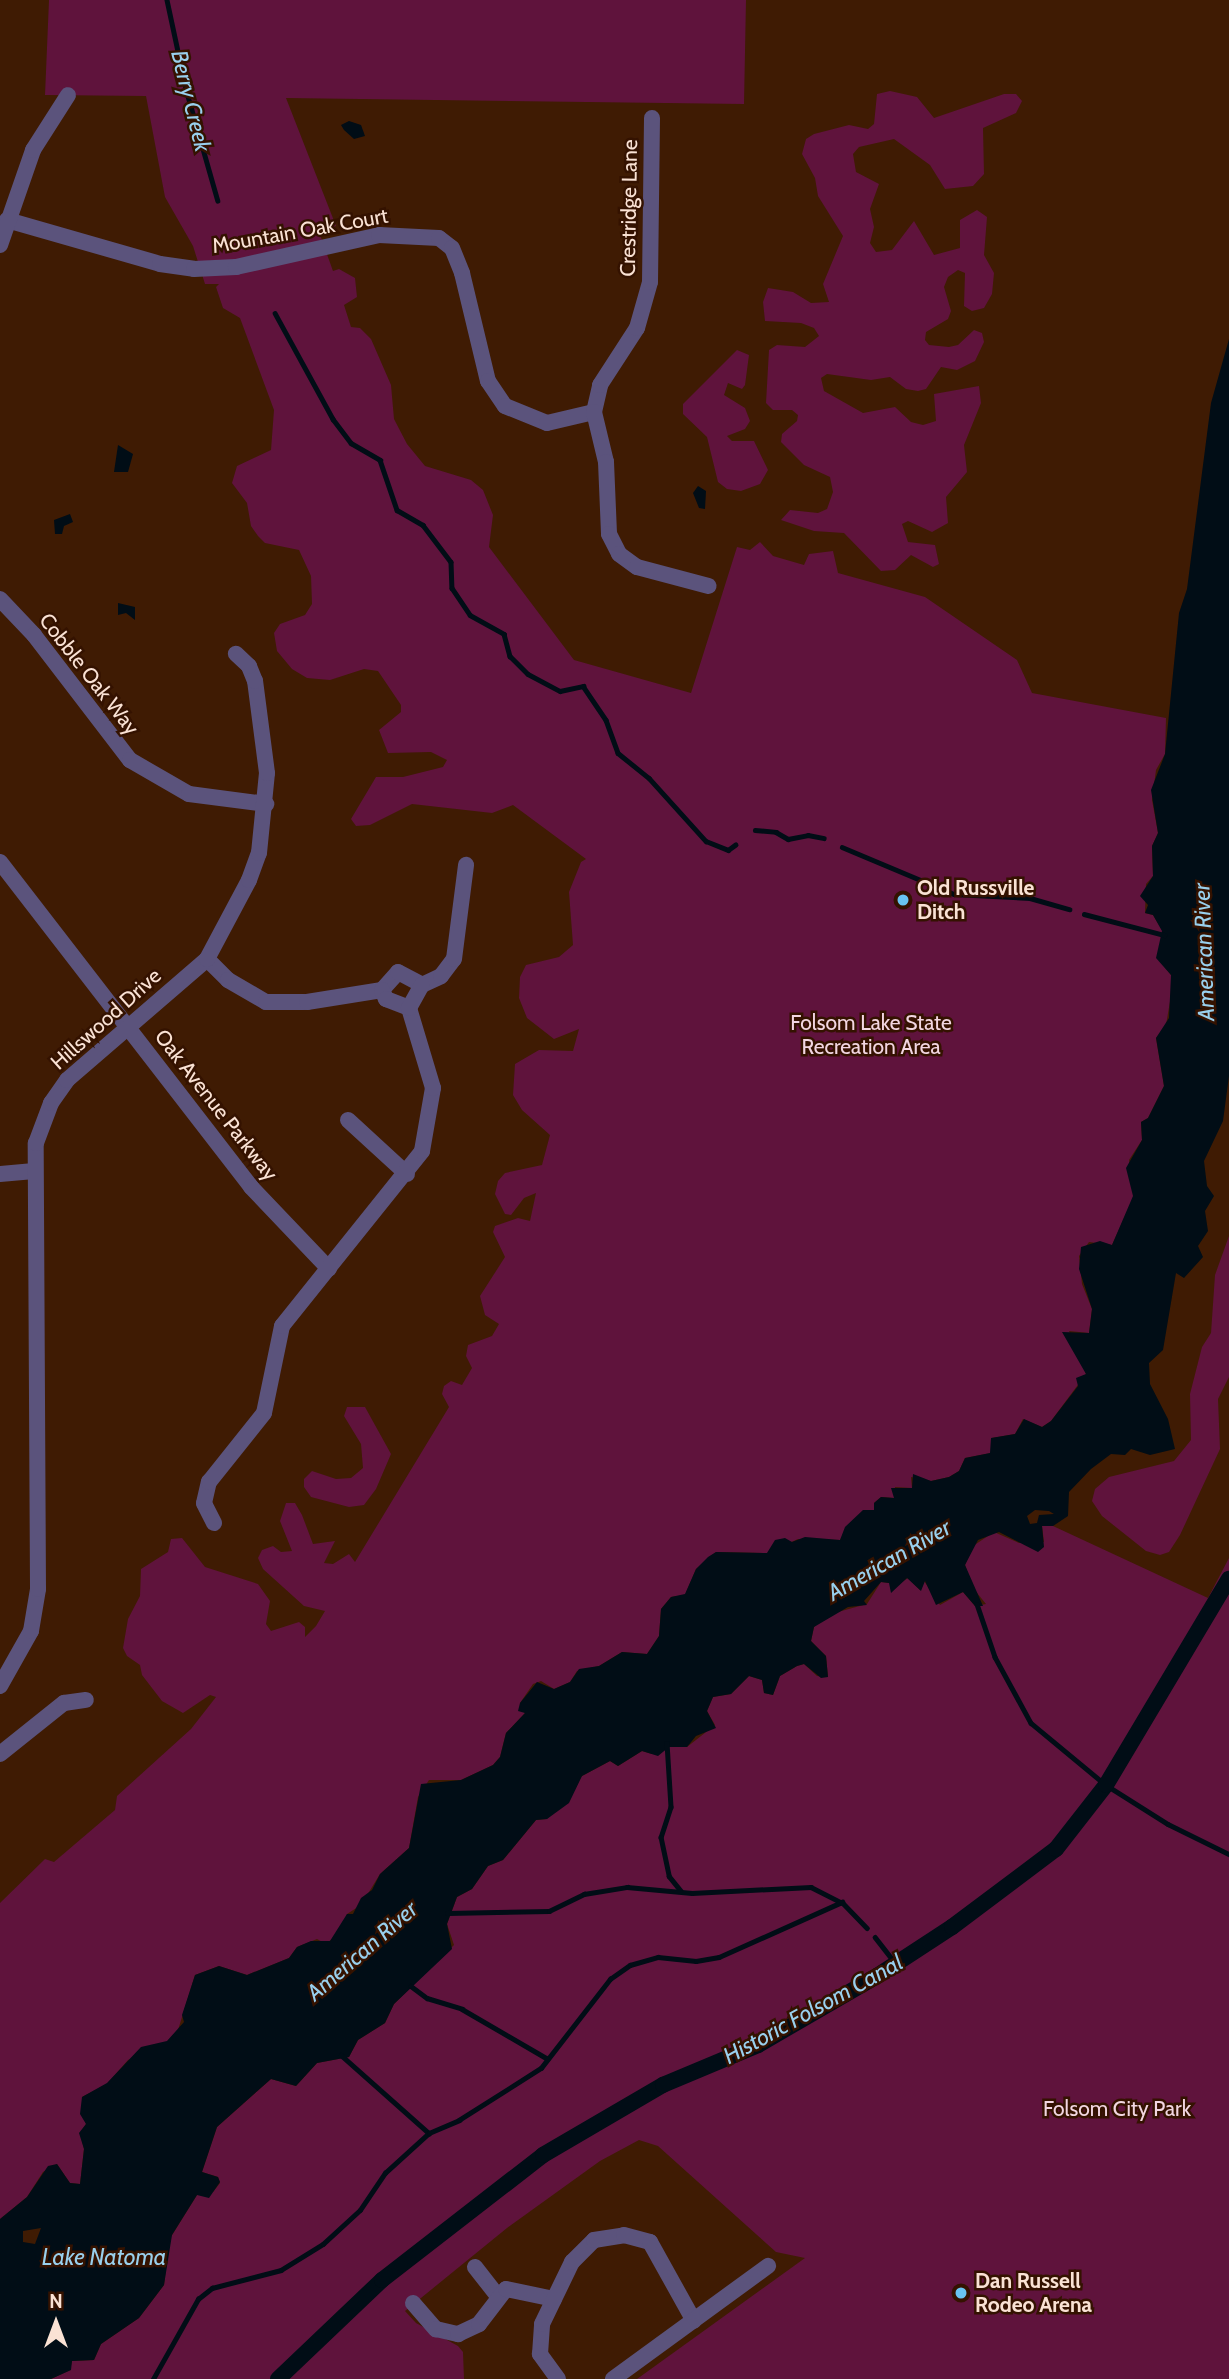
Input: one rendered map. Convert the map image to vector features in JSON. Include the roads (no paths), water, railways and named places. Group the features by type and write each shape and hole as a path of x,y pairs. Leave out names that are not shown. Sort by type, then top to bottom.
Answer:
{"street":[{"path":"0,245 33,150 68,95"},
{"name":"Crestridge Lane","path":"594,412 600,385 637,328 647,299 652,118"},
{"name":"Mountain Oak Court","path":"8,220 160,264 201,270 242,265 379,235 439,238 452,248 458,261 488,382 505,406 547,423 594,412"},
{"path":"594,412 606,462 609,534 619,554 637,567 709,586"},
{"name":"Cobble Oak Way","path":"0,599 34,635 130,760 189,794 266,804"},
{"name":"Hillswood Drive","path":"0,1686 27,1641 38,1589 34,1171 40,1129 58,1091 127,1025 207,960 249,880 259,853 266,804 265,754 255,681 249,666 236,654"},
{"name":"Oak Avenue Parkway","path":"0,862 251,1187 329,1269"},
{"path":"214,1523 204,1503 209,1482 258,1424 268,1402 275,1346 282,1326 407,1174 428,1133 433,1088 409,1008 422,985 441,976 453,960 466,865"},
{"path":"207,960 228,980 266,1002 307,1002 382,990 398,972 422,985"},
{"path":"382,990 387,999 409,1008"},
{"path":"348,1120 407,1174"},
{"path":"0,1174 34,1171"},
{"path":"0,1754 64,1703 86,1700"},
{"path":"558,2379 540,2354 542,2324 585,2245 604,2236 632,2236 655,2247 694,2321"},
{"path":"613,2379 768,2266"},
{"path":"475,2267 498,2295"},
{"path":"413,2303 436,2329 458,2334 479,2324 498,2295 512,2287 554,2299"}],"water":[{"path":"349,121 361,125 365,136 354,139 344,130 341,125"},
{"name":"Lake Natoma","path":"1229,339 1229,1076 1223,1121 1204,1161 1207,1186 1214,1196 1205,1211 1208,1231 1198,1246 1203,1257 1184,1278 1176,1273 1163,1350 1149,1363 1150,1384 1168,1419 1175,1449 1150,1455 1131,1449 1125,1455 1111,1454 1091,1469 1069,1492 1068,1516 1053,1526 1042,1526 1044,1547 1038,1552 999,1532 978,1540 965,1565 983,1606 975,1606 963,1592 936,1605 925,1581 921,1591 907,1578 891,1593 889,1583 881,1582 864,1601 867,1605 848,1607 814,1627 811,1641 826,1656 828,1677 821,1678 804,1664 797,1666 780,1676 773,1695 764,1693 762,1680 749,1676 731,1694 713,1697 707,1711 716,1728 696,1736 687,1747 669,1747 658,1756 642,1751 618,1766 610,1761 582,1776 569,1803 547,1819 536,1820 503,1860 488,1866 472,1889 457,1897 447,1924 452,1949 394,2004 385,2023 358,2040 349,2057 317,2063 296,2086 271,2079 217,2127 202,2172 218,2177 220,2182 209,2198 197,2195 172,2235 164,2285 139,2318 101,2344 94,2360 72,2361 71,2370 51,2379 0,2379 0,2219 27,2197 48,2166 57,2164 70,2183 80,2184 84,2149 79,2133 86,2124 80,2114 82,2097 107,2083 141,2047 167,2041 184,2022 182,2015 195,1975 219,1966 247,1975 289,1958 297,1947 311,1941 330,1941 347,1914 353,1914 361,1898 372,1890 380,1874 409,1848 421,1784 461,1780 493,1765 500,1757 506,1733 525,1713 518,1711 520,1703 537,1682 554,1689 570,1682 579,1669 599,1666 622,1652 647,1654 659,1636 661,1609 671,1597 685,1594 696,1569 708,1557 716,1552 767,1553 775,1540 785,1538 792,1542 805,1537 840,1540 845,1527 863,1510 874,1510 874,1503 881,1497 894,1498 891,1488 912,1488 913,1474 931,1481 949,1477 959,1471 965,1458 990,1453 991,1438 1015,1434 1024,1419 1042,1427 1051,1421 1078,1386 1076,1378 1086,1374 1062,1332 1089,1333 1092,1309 1079,1269 1081,1247 1100,1241 1112,1245 1133,1196 1126,1168 1142,1140 1141,1122 1148,1118 1164,1086 1156,1038 1169,1018 1171,975 1156,958 1162,931 1153,915 1145,913 1148,905 1140,896 1153,876 1152,846 1158,833 1151,790 1165,754 1179,613 1187,589 1211,403","holes":["1035,1510 1049,1511 1054,1514 1039,1515 1037,1523 1030,1524 1027,1516","41,2228 35,2244 23,2242 23,2231"]},
{"path":"118,445 133,454 128,472 114,472"},
{"path":"698,486 706,491 705,509 699,508 693,493"},
{"path":"70,514 73,522 64,526 62,534 55,534 54,520"},
{"path":"118,603 135,607 135,620 126,613 118,615"}],"waterway":[{"name":"Berry Creek","path":"167,0 186,89 218,201"},
{"path":"275,313 333,419 351,443 380,460 397,510 423,525 451,562 452,588 470,615 504,634 510,656 528,674 560,691 583,686 606,720 618,753 649,778 706,841 728,850 735,845"},
{"path":"755,830 776,832 788,839 808,835 824,838"},
{"path":"842,847 954,894 1030,898 1069,909"},
{"path":"1084,914 1164,935"},
{"name":"Historic Folsom Canal","path":"278,2379 382,2280 543,2155 663,2085 758,2045 877,1976 952,1927 1056,1849 1106,1785 1229,1579"},
{"path":"977,1604 995,1657 1031,1723 1106,1785 1168,1824 1229,1854"},
{"path":"667,1743 671,1807 661,1837 669,1876 681,1891"},
{"path":"447,1913 549,1911 584,1894 627,1887 692,1893 811,1887 841,1902"},
{"path":"153,2379 198,2299 212,2288 281,2270 323,2244 360,2210 385,2173 429,2133 459,2120 541,2068 610,1979 630,1965 658,1957 696,1961 719,1957 842,1902 867,1928"},
{"path":"875,1937 896,1964"},
{"path":"411,1986 427,1998 462,2009 548,2059"},
{"path":"341,2055 429,2133"}],"place":[{"name":"Old Russville Ditch","path":"903,900"},
{"name":"Dan Russell Rodeo Arena","path":"961,2293"}],"water label":[{"name":"American River","path":"1204,952"},
{"name":"American River","path":"889,1560"},
{"name":"American River","path":"362,1951"}],"park label":[{"name":"Folsom Lake State Recreation Area","path":"871,1035"},
{"name":"Folsom City Park","path":"1117,2109"}]}
